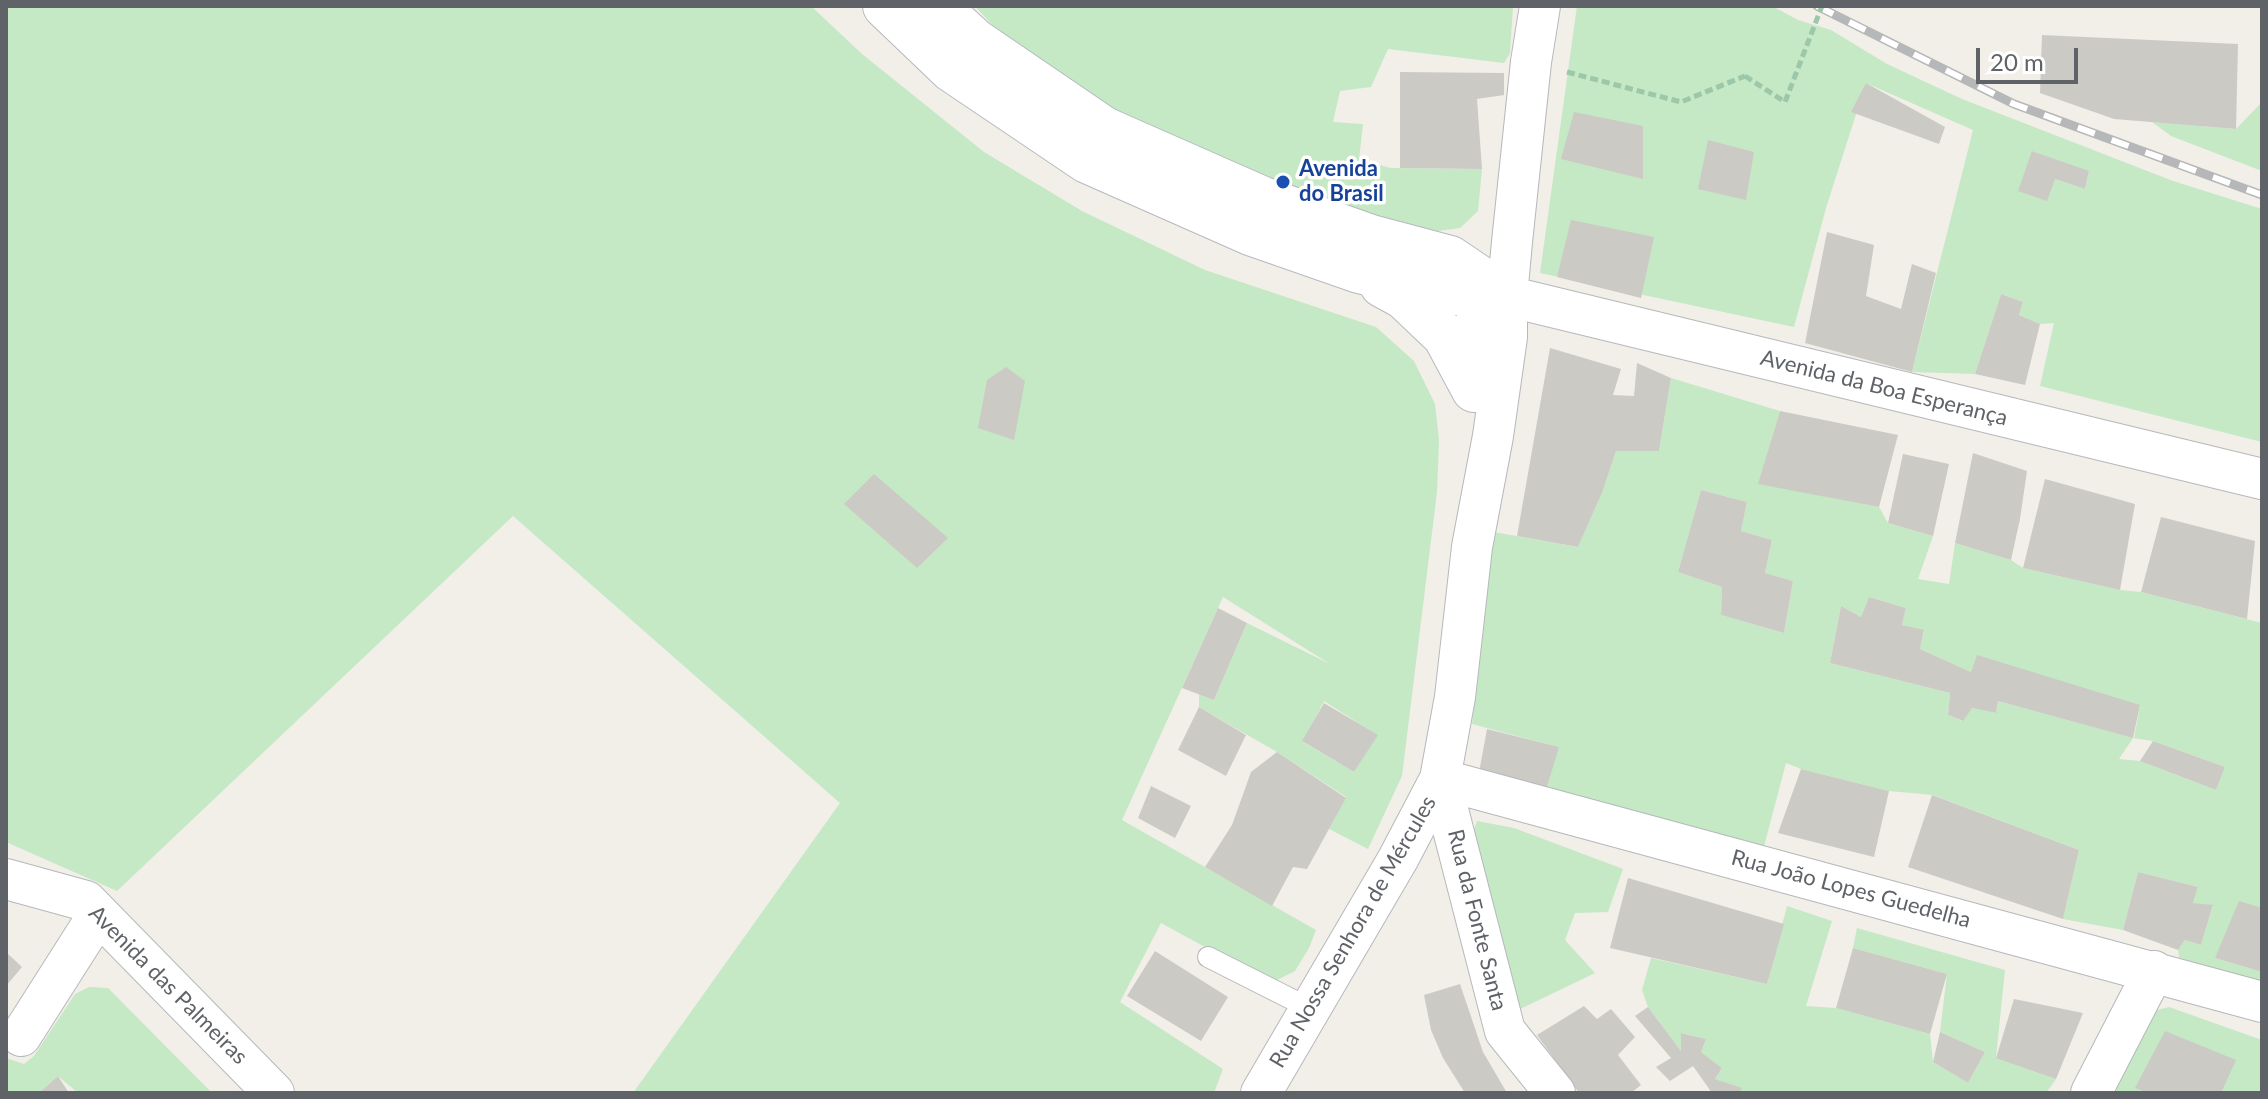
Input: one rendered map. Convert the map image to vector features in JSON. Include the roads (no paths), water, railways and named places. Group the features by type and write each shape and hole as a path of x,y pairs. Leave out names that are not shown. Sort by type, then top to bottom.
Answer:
{"main road":[{"path":"885,6 952,70 1087,161 1250,233 1359,271 1443,292 1507,296"},
{"path":"937,6 975,41 1104,129 1263,199 1371,237 1450,258 1507,296"},
{"path":"1359,271 1404,297 1445,336 1474,390"}],"street":[{"name":"Rua Nossa Senhora de Mércules","path":"1261,1093 1398,859 1440,779 1455,697 1472,547 1493,436 1507,337 1507,296 1531,62 1540,6"},
{"name":"Rua Nossa Senhora de Mércules","path":"1483,485 1483,446 1469,355 1470,335 1480,312 1507,296"},
{"name":"Avenida da Boa Esperança","path":"1507,296 2262,479"},
{"name":"Rua João Lopes Guedelha","path":"1440,779 2262,1002"},
{"name":"Rua da Fonte Santa","path":"1440,779 1505,1031 1555,1093"},
{"name":"Avenida das Palmeiras","path":"6,879 86,901 274,1093"},
{"path":"21,1036 98,915"},
{"path":"2091,1093 2154,971"}],"lane":[{"path":"1208,957 1309,1008"}],"railway":[{"path":"1817,6 2014,104 2262,195"}],"place":[{"name":"Avenida do Brasil","path":"1283,182"}]}
